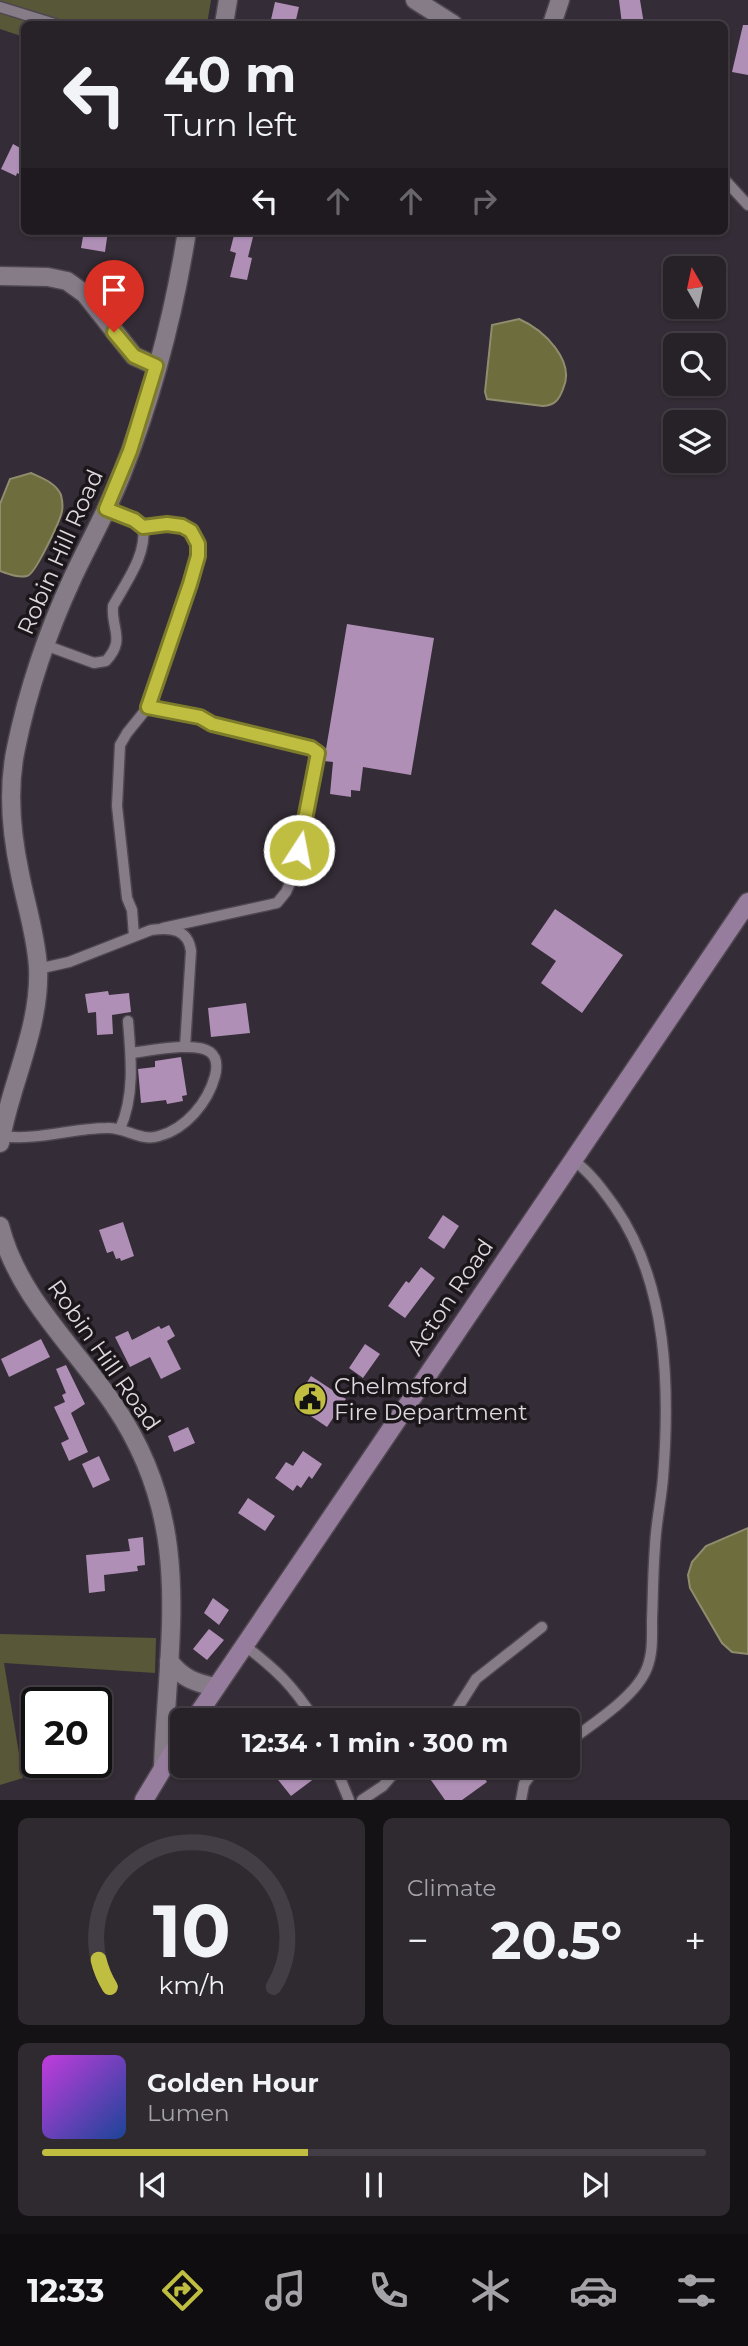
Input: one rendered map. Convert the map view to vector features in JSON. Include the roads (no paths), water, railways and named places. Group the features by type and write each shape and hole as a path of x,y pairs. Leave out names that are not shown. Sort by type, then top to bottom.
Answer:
{"main road":[{"name":"Acton Road","path":"202,1708 748,902"},
{"path":"144,1800 170,1755"},
{"path":"153,1783 161,1800"}],"street":[{"path":"224,21 228,0"},
{"path":"415,0 448,21"},
{"path":"553,21 560,0"},
{"name":"Robin Hill Road","path":"1,1139 29,1034 38,969 35,939 12,828 11,787 22,724 45,645 130,451 174,303 186,235"},
{"path":"0,276 48,277 67,281 85,294 134,356 156,366"},
{"name":"Robin Hill Road","path":"0,1226 8,1253 22,1280 53,1327 116,1407 141,1449 151,1473 169,1544 172,1592 163,1766"},
{"path":"169,1661 188,1679 216,1687"}],"lane":[{"path":"0,7 45,21"},
{"path":"728,183 748,205"},
{"path":"106,509 134,520 143,527 167,524 182,526 191,531 198,544 198,556 190,584 148,707 120,745 117,807 134,936"},
{"path":"45,645 94,663 106,662 112,655 118,640 113,606 140,554 144,539 143,527"},
{"path":"38,969 69,962 134,936 277,903 286,892 294,874 318,753 311,748 212,724 200,717 148,707"},
{"path":"163,928 180,931 190,943 185,1047"},
{"path":"120,1129 128,1108 131,1053 128,1021"},
{"path":"1,1139 102,1128 120,1129 138,1136 158,1137 182,1124 205,1101 217,1065 210,1052 185,1047 131,1053"},
{"path":"573,1160 592,1177 610,1200 629,1227 643,1257 654,1294 664,1365 666,1414 663,1478 655,1544 651,1649 647,1668 635,1688 580,1732"},
{"path":"457,1708 476,1678 542,1627"},
{"path":"244,1646 275,1668 307,1708"},
{"path":"340,1778 349,1800"},
{"path":"362,1800 390,1778"},
{"path":"521,1800 524,1784 528,1778"}],"place":[{"name":"Chelmsford Fire Department","path":"310,1399"}]}
